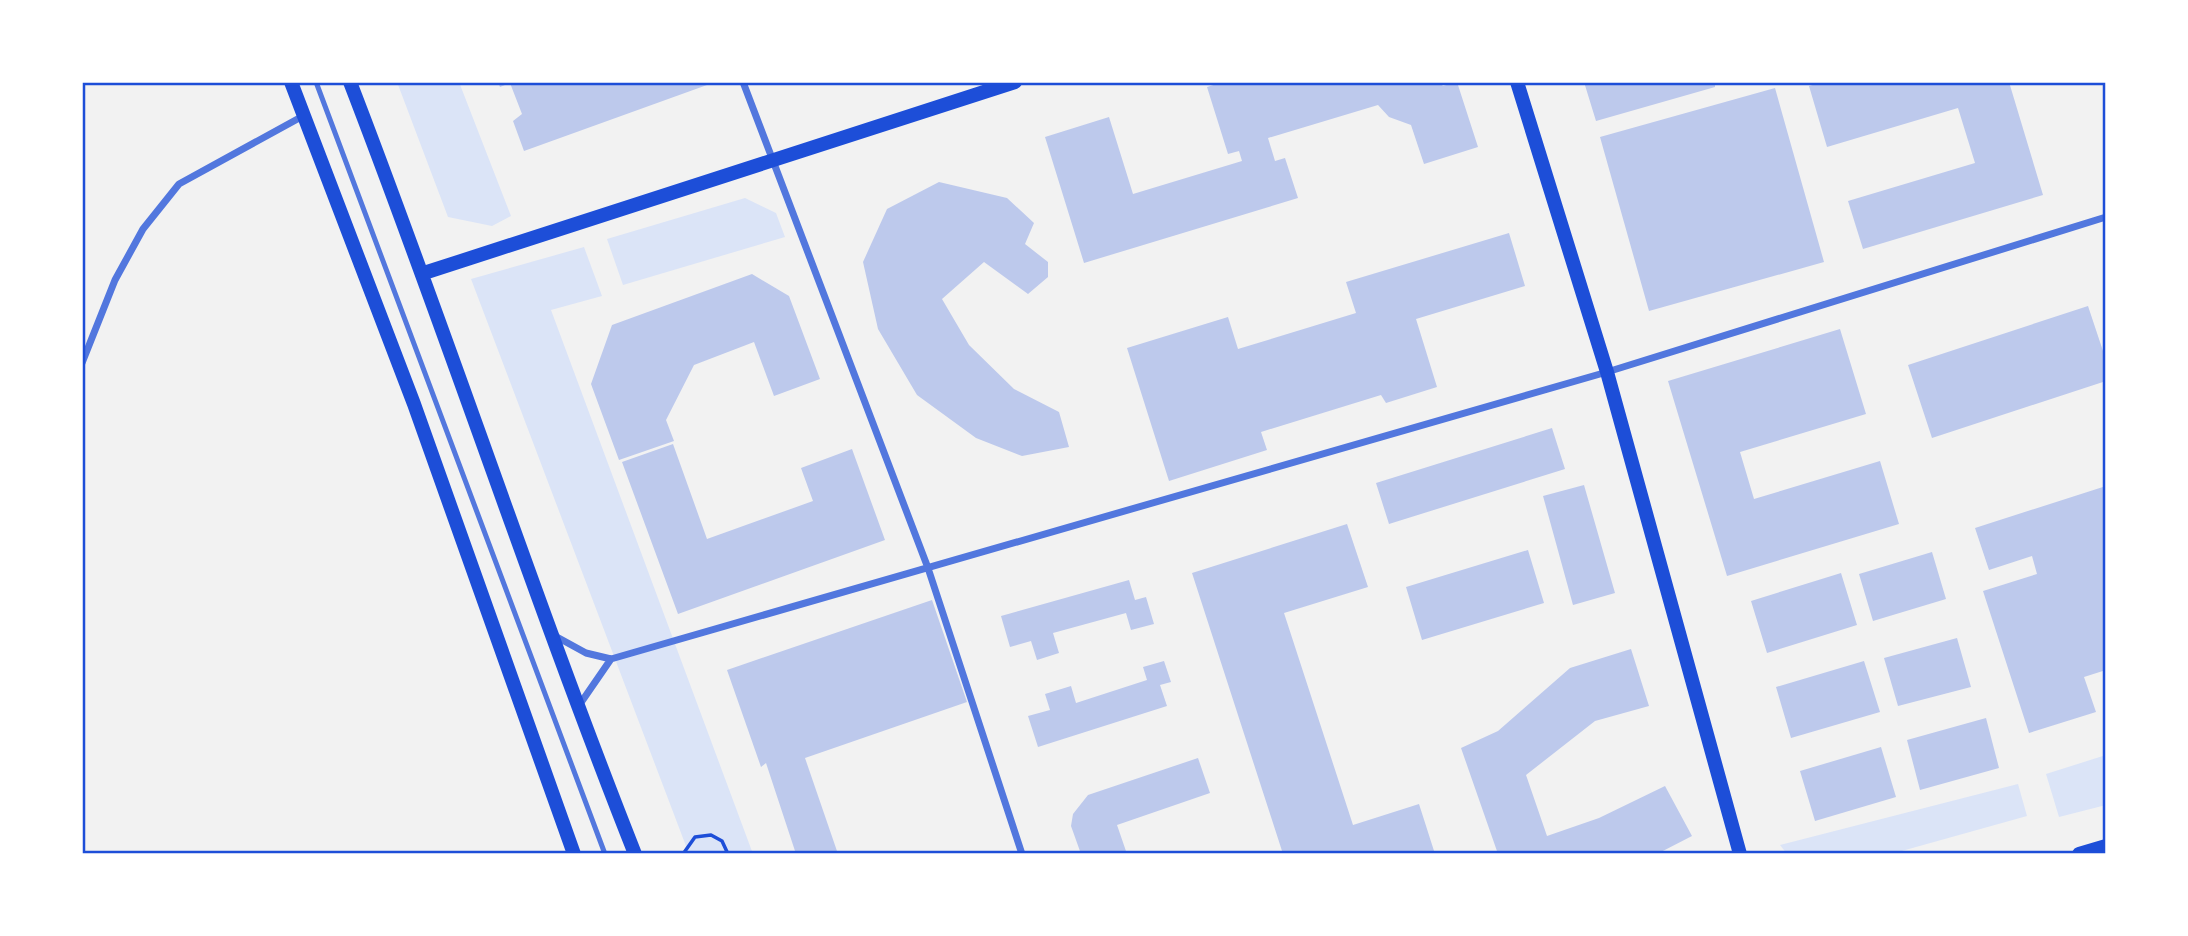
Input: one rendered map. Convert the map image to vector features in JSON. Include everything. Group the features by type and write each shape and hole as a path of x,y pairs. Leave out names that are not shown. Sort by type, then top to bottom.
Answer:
{"main road":[{"path":"291,82 414,404 574,854"},
{"path":"350,82 424,273 577,708 635,854"},
{"path":"424,273 1016,82"},
{"path":"1517,82 1607,372 1741,854"},
{"path":"2079,854 2106,846"}],"street":[{"path":"743,82 928,568 1021,854"},
{"path":"82,363 116,280 138,239 179,184 304,116"},
{"path":"551,634 586,653 611,659 1607,372 2106,217"},
{"path":"577,708 611,659"}],"lane":[{"path":"316,82 605,854"}],"path":[{"path":"683,854 695,837 711,835 722,841 728,854"}],"shaded area":[{"path":"397,82 459,82 511,216 492,226 448,217"},
{"path":"745,198 776,213 785,237 623,285 607,239"},
{"path":"584,247 602,296 551,310 753,854 689,854 471,279"},
{"path":"2106,755 2106,805 2059,817 2046,774"},
{"path":"2018,784 2027,816 1891,854 1787,854 1780,845"}],"building":[{"path":"498,82 706,82 707,85 524,151 513,121 522,114 510,83 500,87"},
{"path":"1223,82 1439,82 1443,86 1457,82 1478,147 1424,164 1411,125 1389,117 1378,105 1268,138 1275,161 1285,158 1298,198 1084,263 1045,137 1109,117 1133,194 1242,161 1239,151 1228,154 1207,87"},
{"path":"1584,82 1715,82 1715,87 1596,121"},
{"path":"1823,82 2009,82 2043,195 1863,249 1848,201 1975,163 1958,108 1827,147 1809,86"},
{"path":"1775,88 1824,262 1649,311 1600,137"},
{"path":"939,182 1007,198 1034,223 1025,244 1048,262 1048,277 1028,294 984,262 942,299 969,345 1014,389 1059,412 1069,447 1022,456 976,438 917,395 878,329 863,262 887,209"},
{"path":"1509,233 1525,286 1416,319 1437,387 1386,403 1381,395 1261,432 1267,450 1169,481 1127,348 1228,317 1238,349 1356,313 1346,282"},
{"path":"752,274 789,296 820,379 774,396 754,342 694,365 666,420 674,441 619,460 591,384 612,325"},
{"path":"2088,306 2106,360 2106,381 1932,438 1908,365"},
{"path":"1840,329 1866,414 1740,452 1754,499 1880,461 1899,524 1727,576 1668,381"},
{"path":"1552,428 1565,469 1389,524 1376,483"},
{"path":"673,444 707,539 813,501 801,468 852,449 885,540 678,614 622,462"},
{"path":"1584,485 1615,593 1573,605 1543,496"},
{"path":"2106,486 2106,670 2084,677 2096,712 2029,733 1983,591 2037,574 2032,556 1989,570 1975,528"},
{"path":"1347,524 1368,587 1284,613 1353,825 1419,804 1435,854 1283,854 1192,573"},
{"path":"1528,550 1544,603 1422,640 1406,587"},
{"path":"1932,552 1946,599 1873,621 1859,574"},
{"path":"1841,573 1857,625 1767,653 1751,601"},
{"path":"1129,580 1135,600 1146,597 1154,624 1131,630 1126,613 1053,633 1059,653 1037,660 1031,641 1010,647 1001,616"},
{"path":"932,600 967,702 805,758 838,854 796,854 766,763 761,767 727,670"},
{"path":"1957,638 1971,687 1898,706 1884,658"},
{"path":"1631,649 1649,706 1595,721 1526,775 1547,836 1599,818 1665,786 1692,836 1657,854 1498,854 1461,748 1498,731 1570,668"},
{"path":"1164,661 1171,682 1160,685 1167,706 1038,747 1028,716 1050,710 1045,694 1071,686 1076,703 1147,680 1143,667"},
{"path":"1864,661 1880,712 1791,738 1776,687"},
{"path":"1986,718 1999,768 1920,790 1907,740"},
{"path":"1881,747 1896,797 1815,821 1800,771"},
{"path":"1198,758 1210,793 1117,825 1127,854 1081,854 1071,826 1073,814 1088,795"}]}
